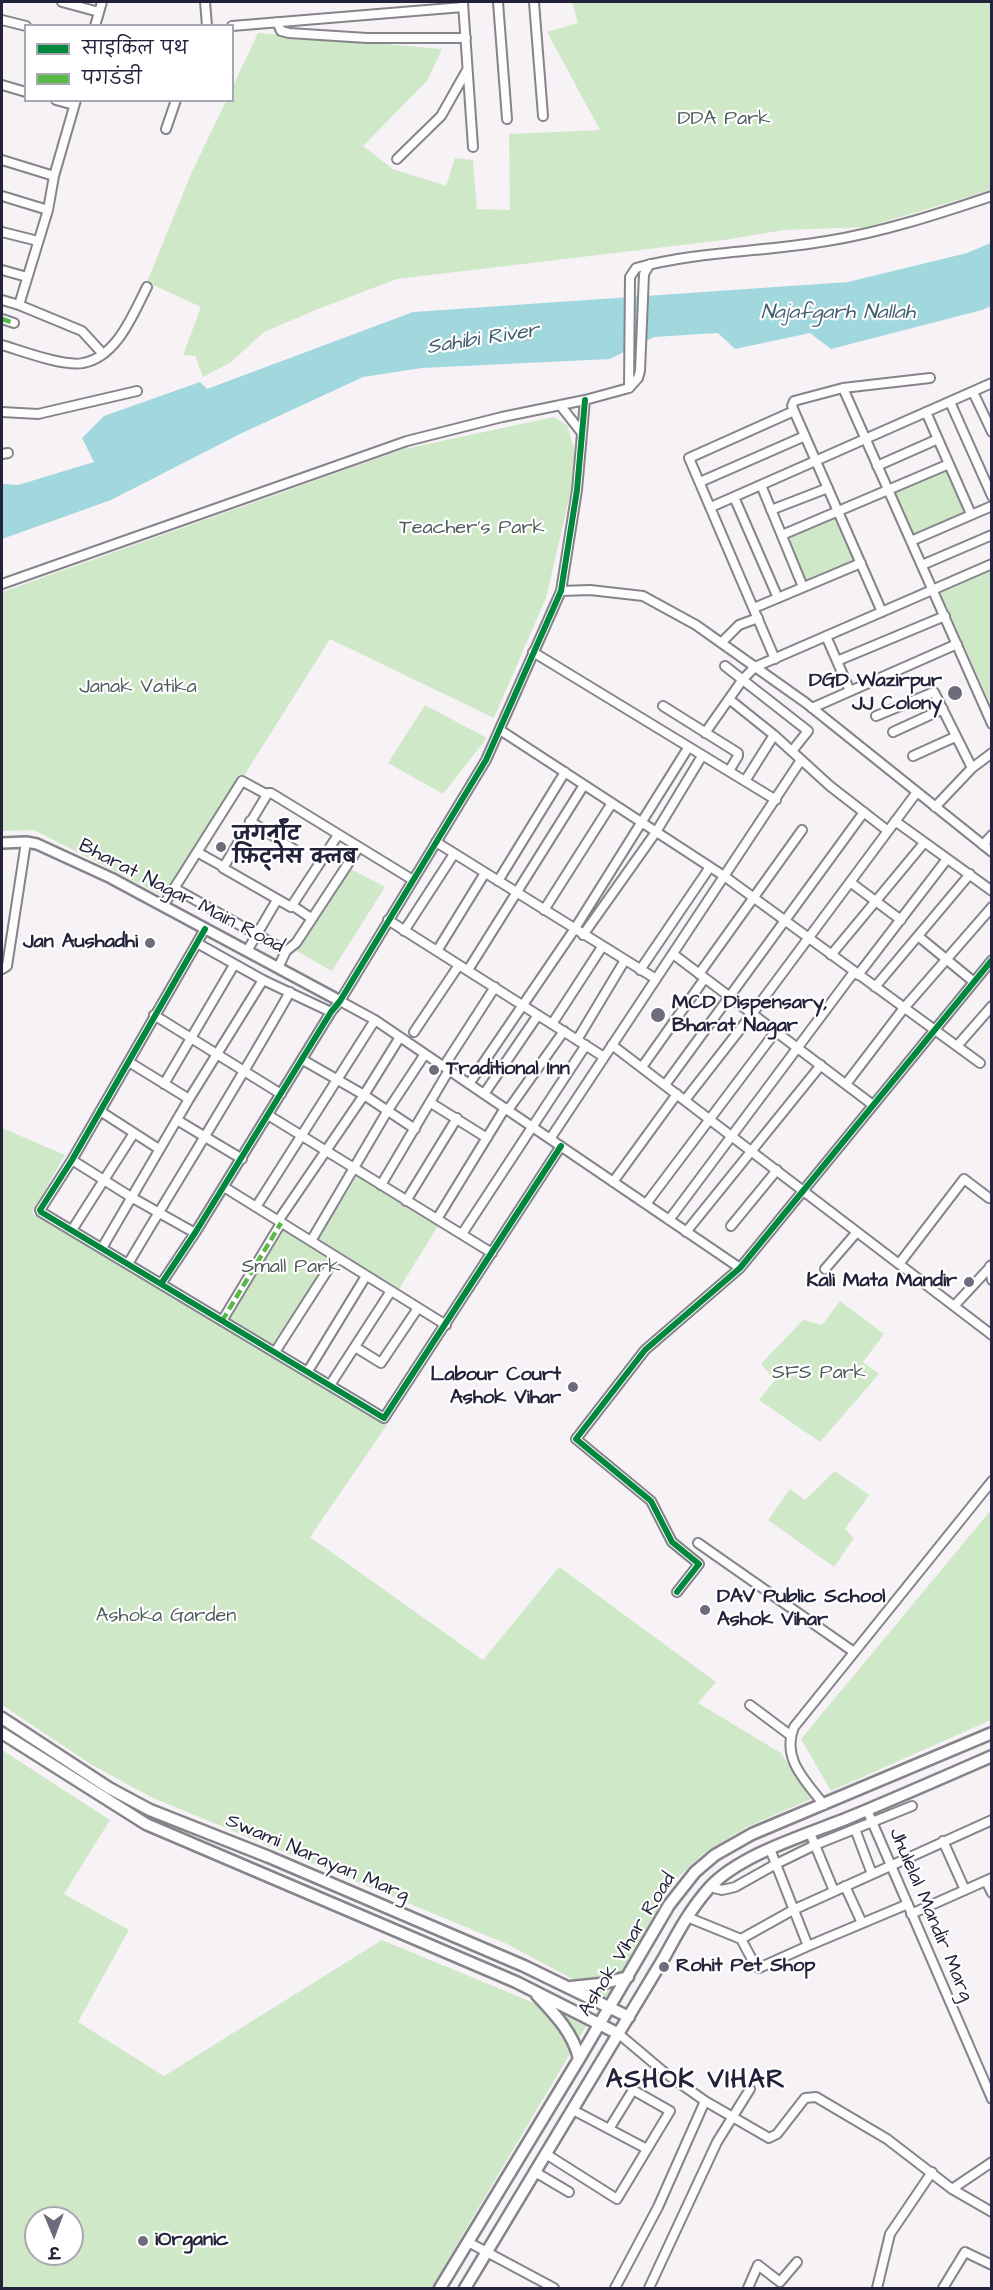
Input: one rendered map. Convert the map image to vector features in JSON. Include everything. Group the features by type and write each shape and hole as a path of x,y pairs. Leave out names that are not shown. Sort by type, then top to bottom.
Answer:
{"main road":[{"name":"Swami Narayan Marg","path":"2,1718 109,1788 150,1810 277,1861 524,1966 629,2017"},
{"name":"Swami Narayan Marg","path":"2,1733 146,1824 531,1989 619,2034"},
{"name":"Ashok Vihar Road","path":"440,2289 610,2008 669,1905 695,1872 715,1855 752,1834 992,1733"},
{"name":"Ashok Vihar Road","path":"469,2287 687,1917 710,1887 728,1872 770,1849 992,1756"},
{"path":"568,1987 600,1984 628,1977"},
{"path":"531,1989 558,2019 573,2042 579,2059"}],"street":[{"path":"63,2 99,12"},
{"path":"96,24 102,2"},
{"path":"205,2 207,24"},
{"path":"498,2 507,119"},
{"path":"534,2 543,116"},
{"path":"234,26 463,4 473,147"},
{"path":"2,20 24,26"},
{"path":"277,22 279,28 284,32 309,35 466,38"},
{"path":"397,159 441,117 468,69"},
{"path":"2,85 24,91"},
{"path":"166,129 175,102"},
{"path":"19,305 48,210 54,176 75,103"},
{"path":"2,160 54,176"},
{"path":"2,196 48,210"},
{"path":"629,388 630,277 636,268 650,264 825,242 860,235 932,216 992,196"},
{"path":"2,232 38,242"},
{"path":"2,584 364,455 502,417 585,400 629,388 638,378 642,347 644,274 650,264"},
{"path":"2,270 27,277"},
{"path":"2,345 68,363 82,364 104,354 122,333 147,287"},
{"path":"2,300 81,331 104,354"},
{"path":"2,319 14,323"},
{"path":"882,612 792,406 794,400 843,388 930,378"},
{"path":"711,507 992,383"},
{"path":"843,388 992,724"},
{"path":"2,412 38,414 137,391"},
{"path":"973,392 992,432"},
{"path":"161,1284 340,1001 486,759 500,730 561,591 577,490 585,400"},
{"path":"950,402 992,496"},
{"path":"560,405 582,433"},
{"path":"775,659 689,457 794,411"},
{"path":"926,412 971,514"},
{"path":"700,482 805,436"},
{"path":"877,466 938,439"},
{"path":"782,535 949,464"},
{"path":"761,485 803,587"},
{"path":"771,510 828,488"},
{"path":"734,497 778,598"},
{"path":"911,541 992,506"},
{"path":"922,565 992,535"},
{"path":"754,608 861,563"},
{"path":"705,733 743,679 755,667 992,564"},
{"path":"561,591 590,590 643,596 696,625 812,708 992,852"},
{"path":"837,661 945,616"},
{"path":"721,643 739,625 758,618"},
{"path":"826,636 850,691"},
{"path":"812,708 957,644"},
{"path":"533,652 776,800"},
{"path":"725,666 808,731 792,751"},
{"path":"876,716 932,692 935,693 972,768"},
{"path":"729,699 888,831"},
{"path":"663,706 738,753 729,771"},
{"path":"893,732 944,709"},
{"path":"500,730 724,876 980,1063"},
{"path":"745,781 774,735"},
{"path":"913,756 955,737"},
{"path":"469,1084 574,930 640,821 688,748"},
{"path":"935,807 972,768 992,753"},
{"path":"583,935 656,832 702,756"},
{"path":"550,1139 801,760"},
{"path":"498,881 565,772"},
{"path":"164,906 242,781 266,794 271,793 413,880"},
{"path":"468,970 584,785"},
{"path":"685,1100 753,1014 917,792"},
{"path":"222,866 266,794"},
{"path":"544,910 612,803"},
{"path":"665,1085 864,812"},
{"path":"250,821 295,850"},
{"path":"896,821 992,891"},
{"path":"642,1067 753,898 802,830"},
{"path":"293,906 338,835"},
{"path":"982,845 992,836"},
{"path":"2,969 7,966 26,842"},
{"path":"436,842 656,980"},
{"name":"Bharat Nagar Main Road","path":"2,843 37,844 90,868 340,1001"},
{"path":"831,955 924,843"},
{"path":"278,968 286,951 296,943 311,918 315,916 359,847"},
{"path":"197,852 222,866 224,870 290,907 293,906 311,918"},
{"path":"404,931 454,854"},
{"path":"669,1220 856,973 901,920 947,860"},
{"path":"640,970 710,867"},
{"path":"437,951 485,873"},
{"path":"875,987 970,874"},
{"path":"850,882 901,920"},
{"path":"174,888 286,951"},
{"path":"247,951 278,900"},
{"path":"846,1084 903,1008 992,907"},
{"path":"388,920 604,1057"},
{"path":"206,929 40,1211 384,1418 561,1146"},
{"path":"918,936 974,982"},
{"path":"197,943 263,980 331,1012"},
{"path":"552,1024 602,947"},
{"path":"673,954 873,1105"},
{"path":"577,1040 625,960"},
{"path":"677,1592 699,1564 672,1542 651,1501 576,1439 645,1350 740,1268 992,960"},
{"path":"164,1084 234,965"},
{"path":"414,1032 459,965"},
{"path":"102,1248 189,1099 263,980"},
{"path":"381,1185 431,1103 446,1068 495,987"},
{"path":"128,1264 204,1135 245,1072 290,992"},
{"path":"340,1001 375,1020 740,1268"},
{"path":"957,1046 992,1006"},
{"path":"154,1015 281,1095"},
{"path":"484,1094 538,1015"},
{"path":"256,1207 375,1020"},
{"path":"437,1219 506,1109 564,1031"},
{"path":"646,1204 776,1031"},
{"path":"222,1320 324,1150 364,1095 400,1037"},
{"path":"612,1045 992,1335"},
{"path":"462,1234 586,1046"},
{"path":"311,1241 388,1110 425,1054"},
{"path":"303,1060 364,1095 415,1129"},
{"path":"129,1062 189,1099"},
{"path":"686,1232 821,1065"},
{"path":"613,1182 677,1094"},
{"path":"431,1103 488,1138"},
{"path":"100,1111 159,1149"},
{"path":"268,1115 492,1253"},
{"path":"406,1202 457,1118"},
{"path":"177,1120 242,1159"},
{"path":"72,1230 134,1133"},
{"path":"72,1160 195,1233"},
{"path":"731,1226 777,1170"},
{"path":"899,1264 964,1179 989,1198"},
{"path":"224,1187 446,1325"},
{"path":"825,1269 857,1232"},
{"path":"275,1352 336,1257"},
{"path":"954,1306 991,1266"},
{"path":"991,1266 992,1280"},
{"path":"308,1371 366,1276"},
{"path":"330,1385 391,1291"},
{"path":"355,1347 381,1363 418,1308"},
{"path":"824,1805 793,1762 788,1745 794,1727 992,1481"},
{"path":"698,1543 854,1652"},
{"path":"750,1705 790,1736"},
{"path":"710,1887 722,1890 735,1887 815,1845 912,1806"},
{"name":"Jhulelal Mandir Marg","path":"867,1810 992,2098"},
{"path":"741,1940 834,1891 992,1820"},
{"path":"855,1829 872,1874"},
{"path":"810,1833 834,1891"},
{"path":"943,1841 965,1890"},
{"path":"770,1849 808,1946"},
{"path":"911,1914 989,1880 992,1893"},
{"path":"845,1886 862,1923"},
{"path":"687,1917 741,1940 759,1968 908,1905"},
{"path":"619,2034 664,2072 705,2101 769,2138 773,2138 805,2098 816,2097 887,2139 952,2188 992,2212"},
{"path":"982,2077 992,2073"},
{"path":"546,2154 617,2199 670,2111 633,2090 609,2129"},
{"path":"649,2289 717,2142 750,2090"},
{"path":"615,2289 658,2207 705,2101"},
{"path":"573,2110 647,2149"},
{"path":"952,2188 992,2162"},
{"path":"535,2172 569,2192"},
{"path":"877,2289 890,2234 932,2172"},
{"path":"468,2242 554,2289"},
{"path":"943,2289 965,2252 992,2265"},
{"path":"748,2289 758,2265 780,2282 797,2262"}],"green space":[{"name":"DDA Park","path":"572,2 991,2 991,190 867,227 784,230 724,240 397,279 264,332 231,362 203,377 195,356 183,355 201,307 147,282 191,174 226,102 234,102 234,84 258,33 442,49 427,81 363,146 393,169 446,186 455,158 473,160 477,209 510,210 509,134 600,130 547,32 578,23"},
{"name":"Janak Vatika","path":"554,417 567,425 578,461 546,598 494,718 330,639 167,898 34,830 2,831 2,592 404,449"},
{"path":"945,467 966,513 913,537 892,491"},
{"path":"837,514 858,561 805,585 784,538"},
{"path":"991,569 991,706 940,592"},
{"path":"425,705 487,738 443,794 388,763"},
{"path":"345,866 385,887 332,971 293,949"},
{"name":"Ashoka Garden","path":"2,1128 65,1155 32,1213 389,1422 310,1537 483,1660 559,1567 716,1682 698,1703 781,1753 811,1799 745,1828 704,1853 674,1881 608,1998 507,1944 153,1798 92,1765 2,1705"},
{"path":"357,1176 438,1226 399,1289 318,1239"},
{"name":"Small Park","path":"284,1230 329,1258 272,1345 228,1319"},
{"name":"SFS Park","path":"840,1301 884,1334 863,1362 879,1374 820,1442 759,1400 775,1380 761,1364 803,1320 822,1325"},
{"path":"835,1471 869,1495 845,1529 854,1538 834,1567 768,1520 790,1489 805,1500"},
{"path":"991,1510 991,1720 831,1791 801,1739"},
{"path":"2,1750 110,1820 64,1894 129,1930 78,2022 164,2076 382,1940 587,2025 431,2288 2,2288"}],"water":[{"path":"991,243 991,306 982,310 831,349 810,333 735,349 718,333 654,337 610,359 422,368 363,377 240,434 111,500 2,539 2,484 18,485 94,462 82,438 104,416 200,382 207,389 413,312 848,282 967,253"}],"marked path":[{"path":"2,319 14,323"},
{"path":"222,1321 281,1223"}],"cycle path":[{"path":"161,1284 340,1001 486,760 561,591 577,490 585,400"},
{"path":"205,929 72,1160 40,1210 41,1212 384,1418 561,1146"},
{"path":"677,1592 699,1564 672,1542 651,1501 576,1439 645,1350 740,1268 992,960"}],"place":[{"name":"DGD Wazirpur JJ Colony","path":"955,693"},
{"name":"जगर्नॉट फ़िट्नेस क्लब","path":"221,847"},
{"name":"Jan Aushadhi","path":"150,943"},
{"name":"MCD Dispensary, Bharat Nagar","path":"658,1015"},
{"name":"Traditional Inn","path":"434,1070"},
{"name":"Kali Mata Mandir","path":"969,1282"},
{"name":"Labour Court Ashok Vihar","path":"573,1387"},
{"name":"DAV Public School Ashok Vihar","path":"705,1610"},
{"name":"Rohit Pet Shop","path":"664,1967"},
{"name":"iOrganic","path":"143,2241"}],"district":[{"name":"ASHOK VIHAR","path":"696,2082"}],"water label":[{"name":"Najafgarh Nallah","path":"838,314"},
{"name":"Sahibi River","path":"483,340"}],"park label":[{"name":"Teacher's Park","path":"472,529"}]}
